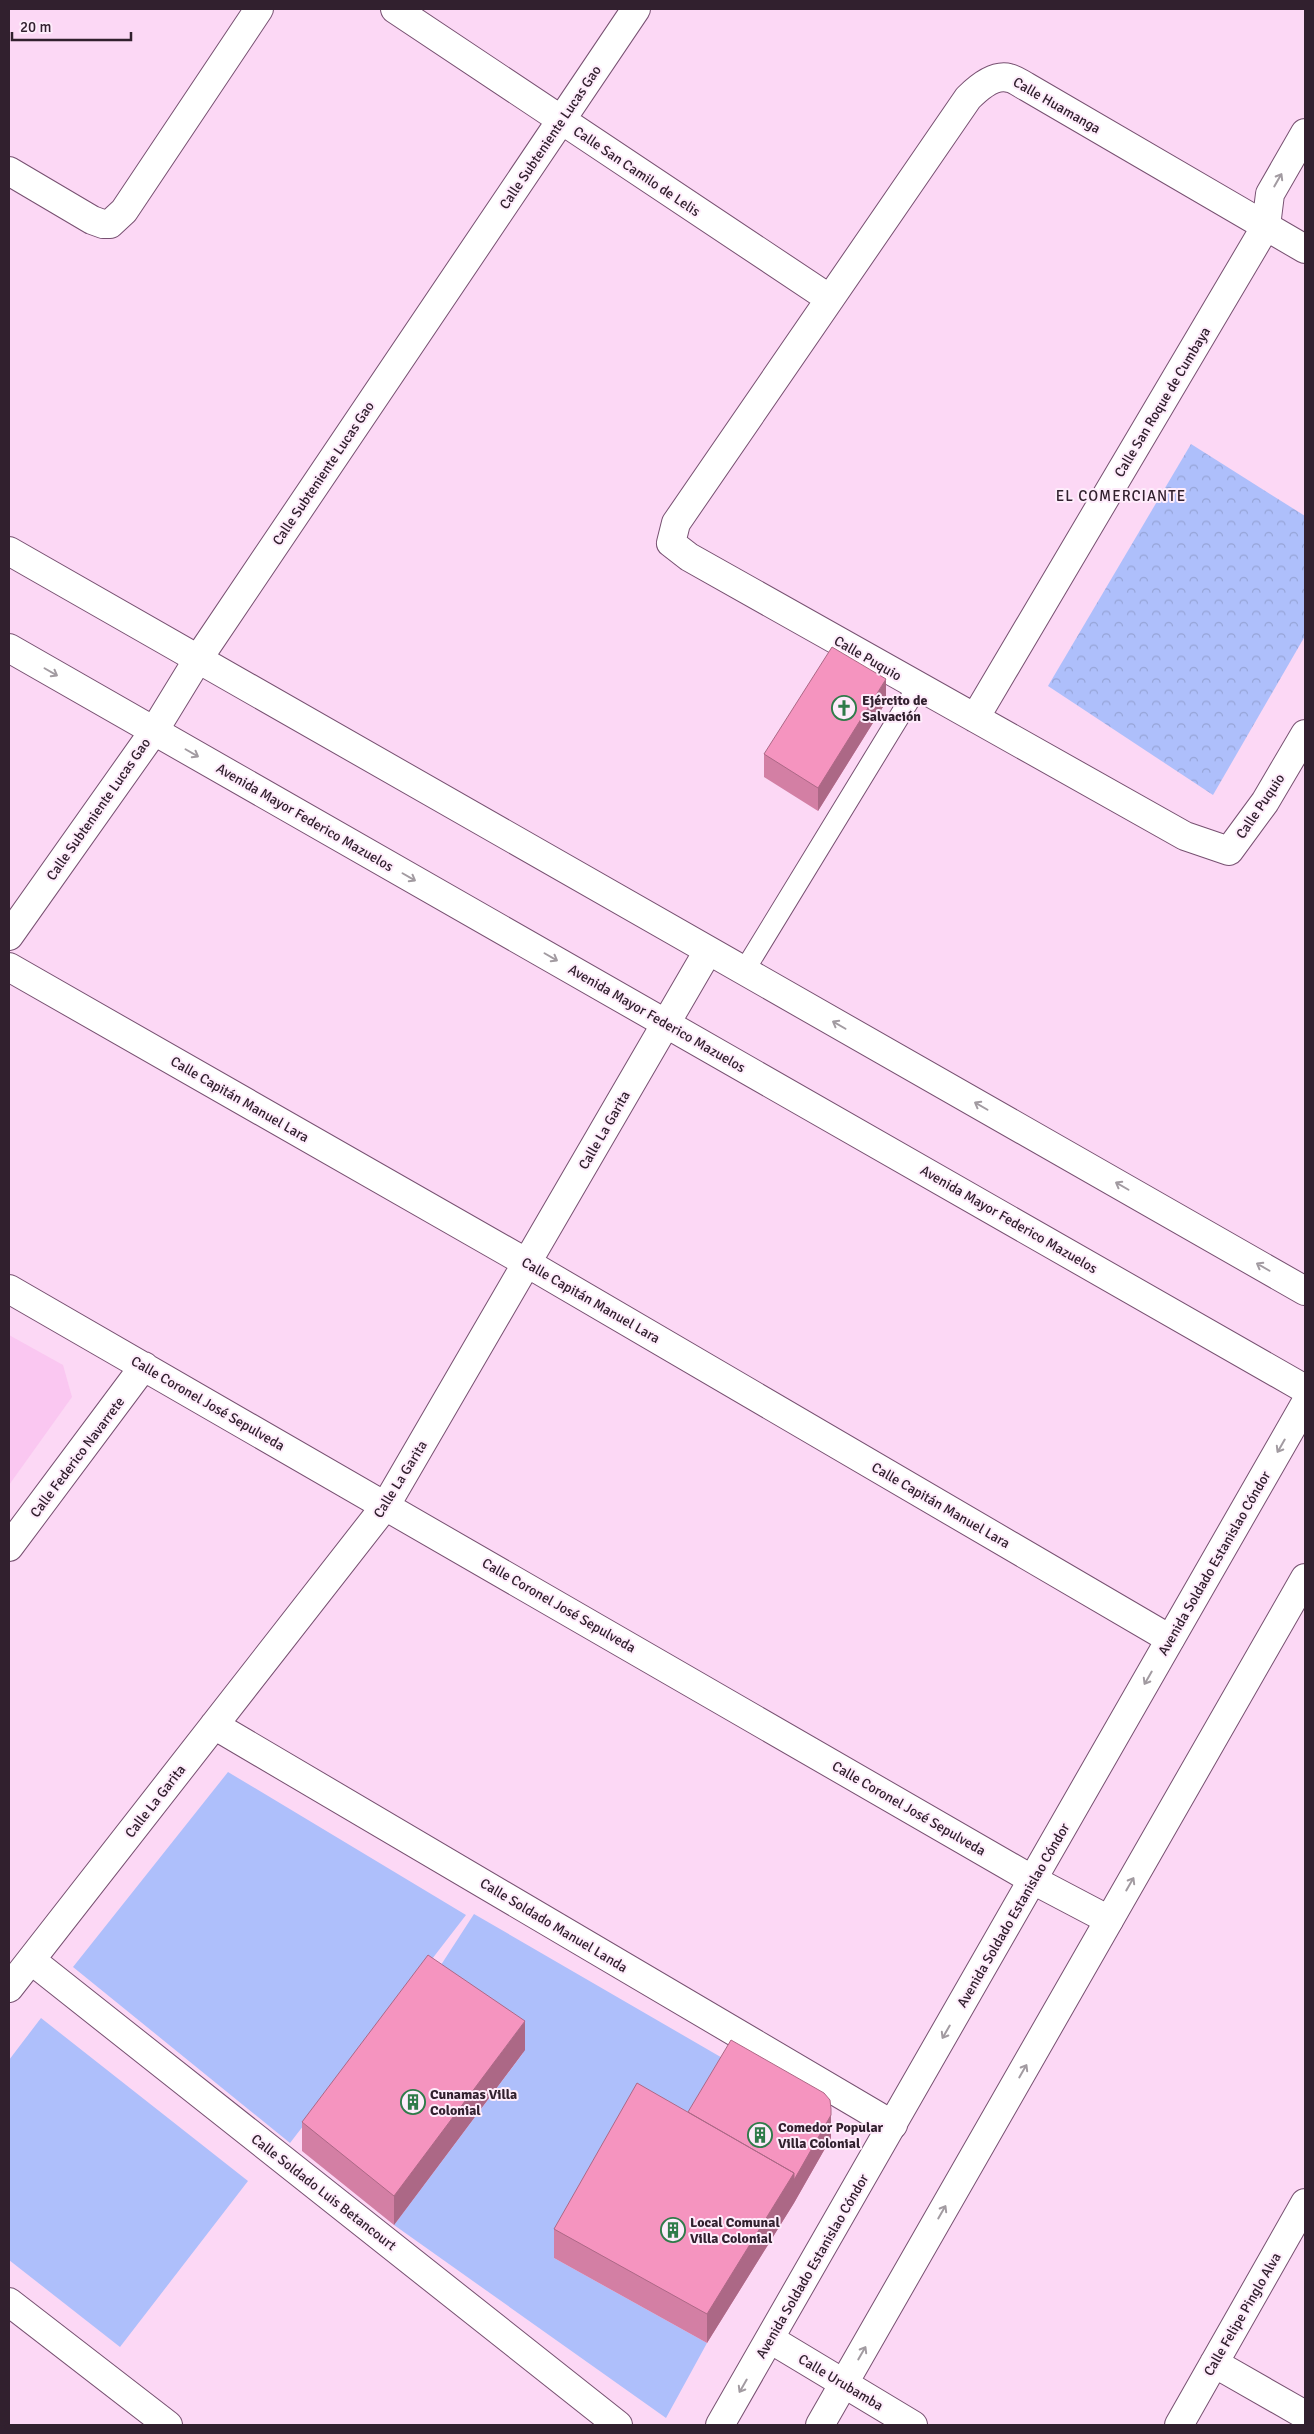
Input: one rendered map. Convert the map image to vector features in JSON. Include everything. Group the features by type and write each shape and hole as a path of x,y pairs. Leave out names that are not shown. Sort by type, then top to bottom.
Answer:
{"street":[{"path":"9,171 92,220 103,224 110,224 124,211 259,9"},
{"name":"Calle San Camilo de Lelis","path":"395,9 830,299"},
{"name":"Calle Subteniente Lucas Gao","path":"9,936 154,731 198,659 636,9"},
{"name":"Calle Huamanga","path":"830,299 968,98 978,88 996,78 1008,77 1027,87 1305,249"},
{"name":"Calle San Roque de Cumbaya","path":"975,718 1266,226 1270,194 1305,133"},
{"name":"Calle Puquio","path":"830,299 676,523 671,543 689,557 1185,836 1229,851 1265,802 1305,734"},
{"path":"9,551 1305,1291"},
{"name":"Avenida Mayor Federico Mazuelos","path":"9,648 1305,1388"},
{"name":"Calle La Garita","path":"9,1988 386,1505 708,951"},
{"name":"Calle Capitán Manuel Lara","path":"9,967 527,1263 1170,1639"},
{"name":"Calle Coronel José Sepulveda","path":"9,1289 1033,1880 1109,1920"},
{"name":"Calle Federico Navarrete","path":"9,1547 144,1366"},
{"name":"Avenida Soldado Estanislao Cóndor","path":"720,2425 1305,1404"},
{"path":"820,2425 1305,1578"},
{"name":"Calle Soldado Manuel Landa","path":"214,1725 893,2125"},
{"name":"Calle Soldado Luis Betancourt","path":"31,1960 618,2425"},
{"name":"Calle Felipe Pinglo Alva","path":"1179,2425 1305,2204"},
{"path":"9,2302 168,2425"},
{"name":"Calle Urubamba","path":"770,2339 913,2425"},
{"path":"1214,2363 1305,2414"}],"lane":[{"path":"744,971 918,686"}],"shaded area":[{"path":"9,1335 63,1365 72,1397 9,1485"}],"green space":[{"path":"1191,444 1305,516 1305,636 1213,795 1048,686"},
{"path":"228,1772 466,1915 290,2143 73,1967"},
{"path":"474,1914 731,2063 686,2140 554,2258 707,2343 666,2418 394,2225 523,2053 428,1985"},
{"path":"41,2018 248,2181 120,2347 9,2260 9,2060"}],"building":[{"path":"832,647 886,679 818,788 764,754"},
{"name":"Cunamas Villa Colonial","path":"428,1955 525,2021 394,2196 302,2122"},
{"name":"Comedor Popular Villa Colonial","path":"731,2040 824,2093 830,2100 831,2115 794,2180 794,2173 688,2112"},
{"name":"Local Comunal Villa Colonial","path":"637,2083 794,2173 707,2314 554,2229"}],"place":[{"name":"Ejército de Salvación","path":"844,708"},
{"name":"Cunamas Villa Colonial","path":"413,2102"},
{"name":"Comedor Popular Villa Colonial","path":"760,2135"},
{"name":"Local Comunal Villa Colonial","path":"673,2230"}],"district":[{"name":"EL COMERCIANTE","path":"1121,496"}]}
